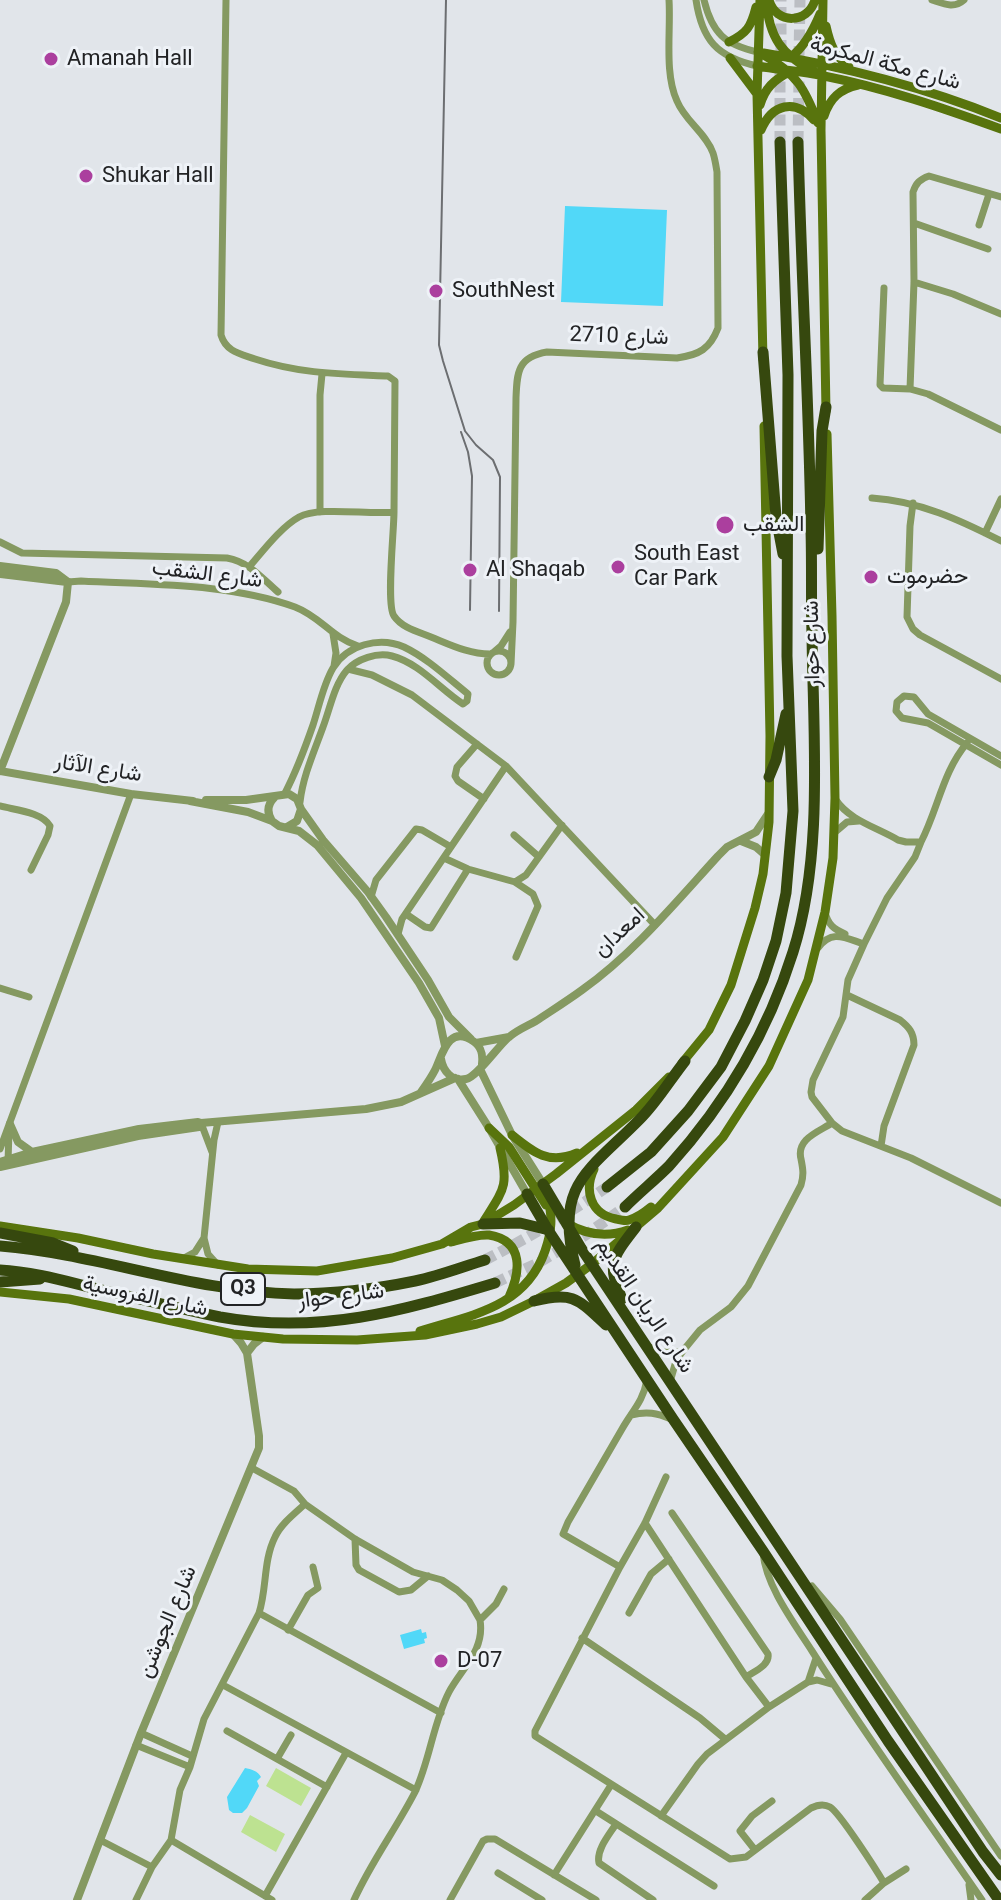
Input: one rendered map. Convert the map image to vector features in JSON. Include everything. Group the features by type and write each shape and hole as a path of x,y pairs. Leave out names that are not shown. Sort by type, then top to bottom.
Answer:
{"highway":[{"name":"شارع حوار","path":"607,1187 651,1152 688,1111 721,1067 763,980 776,941 786,893 793,811 787,656 788,375 780,142"},
{"name":"شارع حوار","path":"625,1207 668,1167 736,1079 781,986 794,950 806,897 814,813 811,528 798,142"},
{"path":"763,352 776,517 788,584"},
{"path":"811,585 818,545 822,431 826,407"},
{"path":"769,777 776,760 789,698"},
{"path":"577,1275 568,1224 568,1213 576,1189 585,1172 642,1117 685,1061"},
{"name":"شارع الريان القديم","path":"535,1189 568,1224 645,1345 1001,1875"},
{"name":"شارع الريان القديم","path":"535,1189 550,1231 577,1275 888,1741 999,1900"},
{"path":"483,1224 520,1223 550,1231 581,1248"},
{"path":"635,1329 612,1270 620,1249 636,1227"},
{"path":"0,1233 53,1243 111,1265"},
{"name":"شارع حوار","path":"0,1246 53,1253 229,1288 294,1294 356,1290 417,1281 485,1260"},
{"name":"شارع حوار","path":"0,1270 53,1277 223,1317 290,1324 357,1319 421,1305 495,1283"},
{"path":"0,1282 53,1277"},
{"path":"534,1301 563,1296 576,1300 621,1339"}],"main road":[{"path":"729,42 746,32 763,0"},
{"path":"763,0 780,17 791,20 807,14 820,2"},
{"path":"763,0 771,31 782,48 821,75"},
{"name":"شارع حوار","path":"588,1148 636,1110 685,1061 709,1030 731,985 763,874 769,777 757,66 763,0"},
{"path":"757,66 778,63 799,51 813,30 820,2"},
{"path":"820,2 834,54 853,71"},
{"name":"شارع حوار","path":"636,1227 658,1208 723,1137 769,1066 808,980 825,912 833,858 835,798 820,2"},
{"path":"758,52 789,71 803,88 821,130"},
{"name":"شارع مكة المكرمة","path":"758,52 822,62 923,89 996,116"},
{"path":"730,58 757,94"},
{"path":"758,112 762,97 772,83 789,71 822,62"},
{"name":"شارع مكة المكرمة","path":"757,66 821,75 909,96 1001,129"},
{"path":"821,130 825,112 837,94 848,87 862,84"},
{"path":"759,137 766,119 782,107 805,111 821,130"},
{"path":"489,1128 509,1147 552,1212 568,1224 601,1235 618,1234 636,1227"},
{"path":"512,1135 540,1155 551,1158 565,1158 588,1148"},
{"path":"483,1224 504,1189 500,1148"},
{"name":"شارع الفروسية","path":"0,1226 218,1265 317,1271 392,1258 442,1244 514,1205 588,1148"},
{"path":"599,1158 588,1185 589,1197 598,1211 611,1218 627,1221 646,1211 684,1181"},
{"path":"401,1336 473,1314 520,1291 541,1262 552,1212"},
{"name":"شارع الفروسية","path":"0,1292 95,1304 233,1334 263,1337 319,1341 434,1333 501,1317 534,1301 577,1275 636,1227"},
{"path":"442,1244 490,1235 508,1244 518,1264 516,1281 507,1300"}],"street":[{"path":"226,0 223,343 235,352 277,366 322,374 388,376 395,381 392,615 413,630 469,652 490,672 499,675 507,672 511,664 504,652 469,652"},
{"name":"شارع 2710","path":"511,664 517,376 524,362 547,352 687,357 708,347 718,328 717,172 713,153 678,105 673,92 669,0"},
{"path":"696,0 699,20 715,46 730,58 757,66"},
{"path":"704,0 718,34 742,49 758,52"},
{"path":"932,0 956,6 964,0"},
{"path":"996,116 1001,108"},
{"path":"910,389 913,192 916,184 929,176 1001,197"},
{"path":"979,225 989,194"},
{"path":"914,223 988,249"},
{"path":"914,282 1001,314"},
{"path":"884,288 880,385 933,396 1001,430"},
{"path":"320,512 322,374"},
{"path":"872,498 913,503 1001,541"},
{"path":"985,533 1001,499"},
{"path":"913,503 907,617 910,625 920,635 1001,679"},
{"path":"249,567 296,519 305,514 394,512"},
{"path":"0,542 22,553 227,558 249,567 278,592"},
{"name":"شارع الشقب","path":"0,566 56,573 68,582"},
{"name":"شارع الشقب","path":"0,574 68,582 219,590 296,607 318,620 333,634 358,646"},
{"path":"0,771 66,602 68,582"},
{"path":"488,668 487,659 506,639 513,622"},
{"path":"333,634 336,653 334,666 297,768 285,793 274,798 268,806 269,817 279,826 299,831 317,845 361,898 439,1018 445,1046"},
{"path":"287,827 297,821 305,774 338,684 348,669 376,655 391,656 412,665 463,704 467,701 468,694 423,659 395,644 358,646 334,666"},
{"path":"348,669 372,675 412,695 506,766 655,925"},
{"path":"1001,756 928,714 914,697 904,696 897,702 896,711 902,718 924,722 1001,765"},
{"path":"974,741 966,744 947,776 915,857 887,898 864,944 848,980 843,1017 811,1086 812,1097 832,1123 847,1135 919,1162 1001,1203"},
{"path":"477,744 457,767 455,776 484,799"},
{"path":"398,934 402,919 506,766"},
{"name":"شارع الآثار","path":"0,771 190,801 248,812 272,821"},
{"path":"4,1163 32,1152 139,1129 366,1109 401,1102 456,1079 470,1078 481,1067 482,1055 449,1017 386,917 323,840 293,796 285,793"},
{"path":"0,1149 131,794"},
{"name":"شارع الآثار","path":"190,801 274,798"},
{"path":"835,798 844,811 861,821 902,841 921,842"},
{"path":"0,806 40,817 47,820 50,826 31,870"},
{"name":"امعدان","path":"481,1067 509,1037 583,990 625,955 727,847 756,832 768,814"},
{"path":"834,833 847,822 861,821"},
{"path":"515,882 526,875 562,825"},
{"path":"371,897 376,880 416,829 451,847"},
{"path":"514,835 539,857"},
{"path":"741,841 764,854"},
{"path":"444,858 468,869 515,882 533,894 538,906 516,957"},
{"path":"406,914 431,928 468,869"},
{"path":"358,881 376,880"},
{"path":"825,912 831,926 853,940"},
{"path":"386,917 393,919 406,914"},
{"path":"817,949 830,937 838,936 864,944"},
{"path":"0,988 29,997"},
{"path":"847,995 900,1020 907,1025 914,1038 884,1126 881,1146"},
{"name":"امعدان","path":"473,1041 509,1037"},
{"path":"418,1096 448,1042 458,1038 473,1041"},
{"path":"441,1059 446,1073 456,1079"},
{"name":"شارع الريان القديم","path":"481,1067 535,1189"},
{"name":"شارع الريان القديم","path":"456,1079 500,1148 535,1189"},
{"path":"218,1122 204,1238 208,1254 218,1265"},
{"path":"4,1163 199,1127 201,1123"},
{"path":"201,1123 212,1154"},
{"path":"670,1382 682,1352 700,1330 731,1307 748,1286 801,1185 801,1146 805,1140 832,1123"},
{"path":"10,1124 18,1142 32,1152"},
{"path":"4,1163 10,1124"},
{"path":"182,1259 195,1252 204,1238"},
{"name":"شارع الجوشن","path":"77,1900 136,1745 259,1448 247,1353 233,1334"},
{"path":"247,1353 263,1337"},
{"path":"645,1345 662,1352 682,1352"},
{"path":"620,1567 563,1534 639,1405 647,1380"},
{"path":"631,1415 657,1413 673,1419"},
{"path":"252,1468 294,1491 305,1504 355,1539 413,1572 442,1580 469,1601 480,1620 480,1642 449,1692 416,1790 354,1900"},
{"path":"666,1477 645,1523 582,1638 536,1737 725,1858 743,1858 811,1808 826,1805 845,1825 884,1883"},
{"path":"139,1899 152,1867 171,1840 180,1790 204,1719 259,1613 275,1536 305,1504"},
{"path":"672,1513 768,1654 768,1662 746,1677"},
{"path":"645,1523 769,1707"},
{"path":"355,1539 357,1568 399,1592 411,1590 428,1576"},
{"name":"شارع الريان القديم","path":"763,1551 764,1568 787,1612 982,1900"},
{"name":"شارع الريان القديم","path":"787,1558 840,1619 1001,1856"},
{"path":"629,1613 651,1574 669,1559"},
{"path":"288,1630 308,1595 318,1588 313,1567"},
{"path":"480,1620 496,1604 504,1589"},
{"path":"259,1613 441,1713"},
{"path":"582,1638 700,1718 725,1739"},
{"path":"808,1682 816,1658"},
{"path":"661,1816 698,1764 725,1739 808,1682 826,1681 834,1685"},
{"path":"223,1685 416,1790"},
{"path":"227,1731 327,1787"},
{"path":"141,1733 192,1756"},
{"path":"277,1759 291,1735"},
{"path":"136,1745 190,1767"},
{"path":"171,1840 268,1898 346,1753"},
{"path":"554,1875 611,1785"},
{"path":"733,1840 752,1816 772,1801"},
{"path":"596,1811 714,1886"},
{"path":"616,1824 600,1851 597,1858 599,1863 653,1900"},
{"path":"740,1831 755,1850"},
{"path":"450,1900 483,1841 491,1838 596,1900"},
{"path":"100,1840 152,1867"},
{"path":"865,1900 906,1869"},
{"path":"498,1873 542,1900"},
{"path":"967,1879 971,1900"}],"green space":[{"path":"276,1768 311,1788 301,1806 266,1786"},
{"path":"250,1815 285,1834 276,1852 241,1832"}],"water":[{"path":"565,206 667,210 663,306 561,302"},
{"path":"421,1629 422,1633 426,1632 425,1643 404,1649 400,1635"},
{"path":"245,1768 260,1775 257,1781 259,1786 247,1808 242,1813 233,1813 229,1810 227,1797"}],"tunnel":[{"path":"781,0 781,51"},
{"path":"799,57 800,0"},
{"path":"780,69 780,142"},
{"path":"798,142 799,79"},
{"path":"485,1260 607,1187"},
{"path":"495,1283 538,1263 625,1207"}],"tram line":[{"path":"446,0 439,345 465,431 493,460 500,477 499,611"},
{"path":"461,432 472,476 470,610"}],"place":[{"name":"Amanah Hall","path":"51,59"},
{"name":"Shukar Hall","path":"86,176"},
{"name":"SouthNest","path":"436,291"},
{"name":"الشقب","path":"725,525"},
{"name":"South East Car Park","path":"618,567"},
{"name":"Al Shaqab","path":"470,570"},
{"name":"حضرموت","path":"871,577"},
{"name":"D-07","path":"441,1661"}]}
